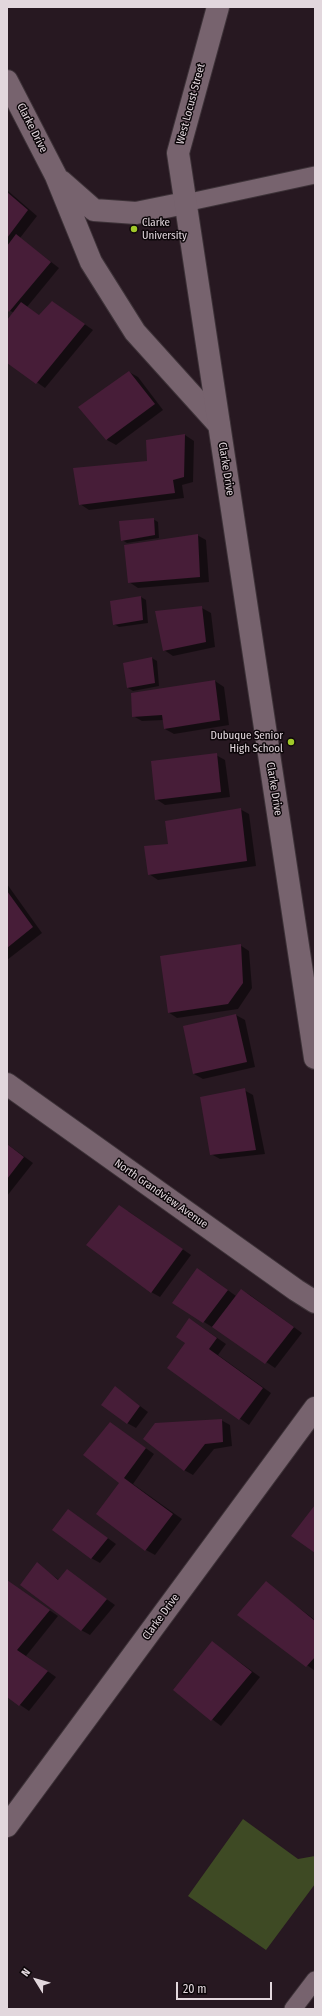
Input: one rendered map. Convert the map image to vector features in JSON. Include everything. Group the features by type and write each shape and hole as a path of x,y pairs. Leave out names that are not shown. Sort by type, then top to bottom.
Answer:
{"street":[{"name":"West Locust Street","path":"185,203 178,153 218,7"},
{"name":"Clarke Drive","path":"8,88 56,176 91,262 135,332 219,425"},
{"name":"Clarke Drive","path":"56,176 94,210 136,213 185,203 315,1058"},
{"name":"North Grandview Avenue","path":"7,1084 315,1302"},
{"name":"Clarke Drive","path":"7,1826 315,1408"}],"lane":[{"path":"185,203 315,175"},
{"path":"293,2009 315,1980"}],"green space":[{"path":"243,1819 298,1859 315,1856 315,1884 266,1950 188,1896"}],"building":[{"path":"7,192 28,210 7,238"},
{"path":"16,234 51,262 9,312 7,310 7,246"},
{"path":"52,301 85,324 36,384 7,363 7,320 21,302 39,315"},
{"path":"129,371 155,404 106,440 78,407"},
{"path":"185,434 184,477 173,480 175,493 79,505 73,468 147,461 146,440"},
{"path":"154,518 155,535 121,541 119,521"},
{"path":"198,534 200,577 128,583 124,545"},
{"path":"141,596 143,620 113,625 110,601"},
{"path":"202,606 206,642 163,651 155,611"},
{"path":"152,657 155,683 127,688 123,663"},
{"path":"215,680 220,720 164,729 162,715 132,717 131,693"},
{"path":"217,753 221,792 155,800 151,761"},
{"path":"241,808 247,861 148,875 144,846 168,844 165,821"},
{"path":"7,891 33,927 7,948"},
{"path":"241,944 243,983 228,1004 168,1013 160,956"},
{"path":"236,1014 247,1062 193,1074 183,1026"},
{"path":"245,1088 256,1150 210,1155 200,1097"},
{"path":"7,1144 24,1157 7,1179"},
{"path":"119,1205 183,1249 151,1293 86,1245"},
{"path":"197,1268 228,1290 203,1323 172,1303"},
{"path":"241,1289 294,1327 265,1364 212,1327"},
{"path":"189,1318 217,1338 209,1349 263,1388 239,1420 167,1368 185,1343 176,1337"},
{"path":"115,1386 140,1406 127,1424 101,1405"},
{"path":"222,1419 223,1442 205,1444 184,1471 143,1439 155,1423"},
{"path":"110,1422 146,1448 124,1478 173,1514 145,1551 96,1514 119,1483 83,1455"},
{"path":"315,1505 315,1553 291,1536"},
{"path":"68,1509 108,1538 91,1559 52,1530"},
{"path":"37,1562 58,1580 67,1569 107,1599 81,1631 20,1585"},
{"path":"7,1580 50,1610 17,1650 48,1671 19,1706 7,1697"},
{"path":"266,1581 315,1621 315,1657 306,1667 237,1615"},
{"path":"212,1641 252,1672 211,1721 173,1690"}],"place":[{"name":"Clarke University","path":"134,229"},
{"name":"Dubuque Senior High School","path":"291,742"}]}
